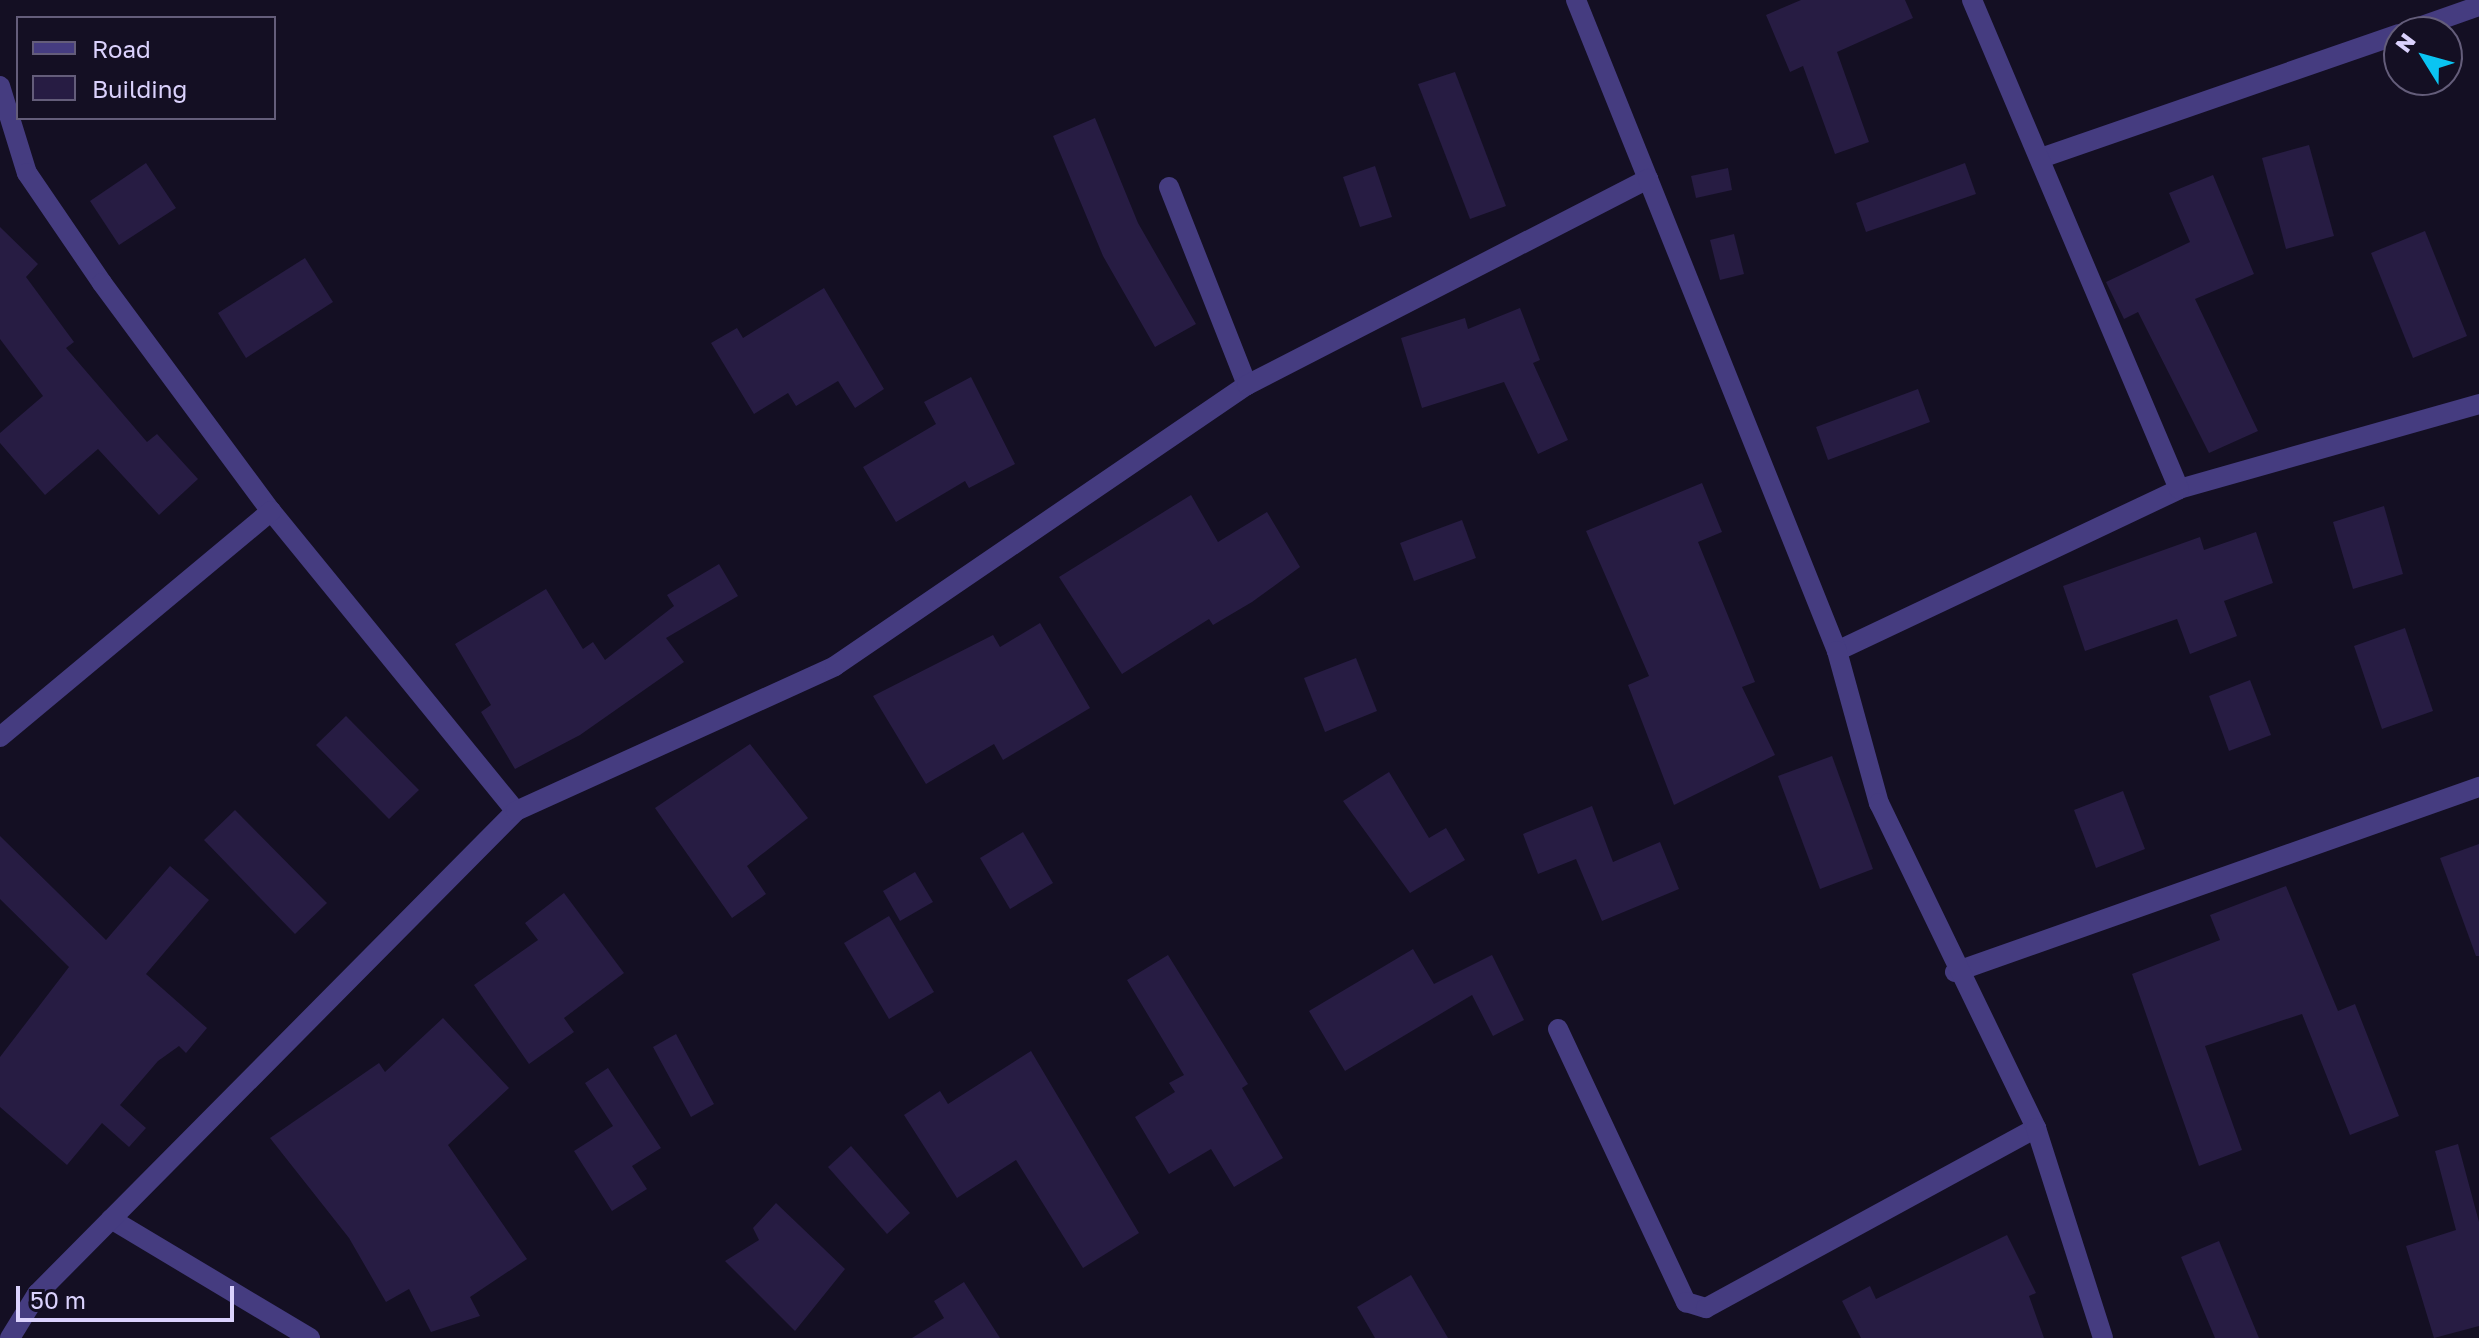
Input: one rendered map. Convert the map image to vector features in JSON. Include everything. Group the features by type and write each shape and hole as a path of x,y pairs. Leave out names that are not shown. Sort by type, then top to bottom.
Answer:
{"street":[{"path":"1576,0 1837,651 1879,803 1955,972 2036,1128 2103,1338"},
{"path":"1972,0 2179,489"},
{"path":"2450,16 2479,6"},
{"path":"2041,158 2383,40"},
{"path":"0,86 27,173 271,511 516,811"},
{"path":"10,1338 37,1294 516,811 835,666 1247,385 1648,179"},
{"path":"1169,187 1247,385"},
{"path":"1837,651 2179,489 2479,404"},
{"path":"2,731 271,511"},
{"path":"1955,972 2479,787"},
{"path":"1558,1029 1686,1302 1706,1308 2036,1128"},
{"path":"111,1219 310,1338"}],"building":[{"path":"1801,0 1905,0 1913,18 1837,52 1869,142 1835,154 1803,66 1790,72 1766,15"},
{"path":"1455,72 1506,206 1470,219 1418,84"},
{"path":"1095,118 1138,223 1196,324 1155,347 1103,256 1053,136"},
{"path":"2309,145 2334,236 2286,249 2262,158"},
{"path":"146,163 176,208 119,245 90,201"},
{"path":"1965,163 1976,194 1866,232 1856,203"},
{"path":"1375,166 1392,217 1360,227 1343,177"},
{"path":"1728,168 1732,190 1696,198 1691,176"},
{"path":"2213,175 2254,274 2195,299 2258,431 2209,453 2138,312 2124,319 2106,282 2190,242 2169,193"},
{"path":"0,227 38,264 26,277 74,342 66,348 147,442 157,434 198,479 159,515 98,449 45,495 0,443 0,433 43,396 0,339"},
{"path":"2425,231 2467,336 2413,358 2371,253"},
{"path":"1734,234 1744,274 1720,280 1710,240"},
{"path":"305,258 333,302 246,358 218,313"},
{"path":"824,288 884,389 855,408 838,381 796,406 788,393 754,414 711,343 737,328 743,338"},
{"path":"1520,308 1540,360 1533,363 1568,440 1538,454 1504,382 1422,408 1401,338 1465,318 1468,329"},
{"path":"971,377 1015,464 969,488 965,481 896,522 863,467 936,424 924,402"},
{"path":"1918,389 1930,422 1828,460 1816,427"},
{"path":"1702,483 1722,532 1698,542 1755,682 1742,687 1775,755 1674,805 1628,685 1649,676 1586,531"},
{"path":"1191,495 1218,542 1267,512 1300,567 1252,602 1213,625 1209,619 1122,674 1059,577"},
{"path":"2384,506 2403,574 2353,589 2333,522"},
{"path":"1462,520 1476,558 1414,581 1400,543"},
{"path":"2256,532 2273,583 2224,601 2237,636 2190,654 2177,619 2085,651 2063,586 2200,537 2204,550"},
{"path":"719,564 738,596 666,638 684,662 580,735 515,769 481,712 491,705 455,644 546,589 583,649 593,642 605,660 674,606 667,595"},
{"path":"1040,623 1090,708 1003,760 994,744 926,784 873,696 993,635 1000,647"},
{"path":"2405,628 2433,711 2382,729 2354,646"},
{"path":"1356,658 1377,711 1325,732 1304,678"},
{"path":"2250,680 2271,735 2229,751 2209,696"},
{"path":"346,716 419,790 389,819 316,745"},
{"path":"750,744 808,818 747,866 766,894 732,918 655,808"},
{"path":"1832,756 1873,869 1820,889 1778,776"},
{"path":"1389,772 1429,838 1446,828 1465,860 1410,893 1343,801"},
{"path":"2123,791 2145,849 2096,868 2074,810"},
{"path":"1592,806 1613,862 1660,842 1679,889 1602,921 1576,859 1538,874 1523,834"},
{"path":"235,810 327,903 295,934 204,840"},
{"path":"1023,832 1053,883 1010,909 980,858"},
{"path":"0,836 106,940 170,866 209,900 146,974 207,1028 186,1053 179,1046 158,1061 120,1105 146,1128 129,1147 102,1123 67,1165 0,1107 0,1057 69,967 0,899"},
{"path":"2479,844 2479,956 2476,956 2440,858"},
{"path":"915,872 933,902 900,921 883,891"},
{"path":"2286,886 2338,1011 2355,1004 2399,1116 2350,1135 2302,1014 2205,1046 2242,1150 2199,1166 2132,974 2220,940 2210,915"},
{"path":"564,893 624,973 564,1018 574,1032 529,1064 474,985 538,940 525,923"},
{"path":"889,916 934,992 889,1019 844,943"},
{"path":"1413,949 1434,984 1492,955 1524,1020 1493,1036 1472,995 1345,1071 1309,1011"},
{"path":"1168,955 1248,1084 1242,1088 1283,1158 1234,1187 1211,1149 1169,1174 1135,1117 1175,1092 1169,1083 1184,1075 1127,980"},
{"path":"443,1018 509,1088 448,1145 527,1259 470,1297 480,1316 431,1332 409,1289 386,1302 349,1238 270,1138 379,1063 385,1072"},
{"path":"676,1034 714,1104 691,1117 653,1047"},
{"path":"1031,1051 1139,1233 1083,1268 1016,1160 957,1198 904,1115 940,1091 948,1104"},
{"path":"608,1068 661,1148 632,1166 647,1189 612,1211 574,1151 613,1126 585,1083"},
{"path":"2458,1144 2479,1222 2479,1326 2434,1338 2406,1246 2456,1230 2435,1151"},
{"path":"851,1146 910,1213 887,1234 828,1167"},
{"path":"776,1203 845,1269 795,1331 725,1261 759,1240 753,1228"},
{"path":"2007,1235 2036,1293 2029,1296 2044,1338 1861,1338 1842,1301 1870,1286 1876,1299"},
{"path":"2219,1241 2259,1338 2215,1338 2181,1257"},
{"path":"1411,1275 1448,1338 1375,1338 1357,1307"},
{"path":"964,1282 1000,1338 912,1338 944,1318 934,1301"}]}
